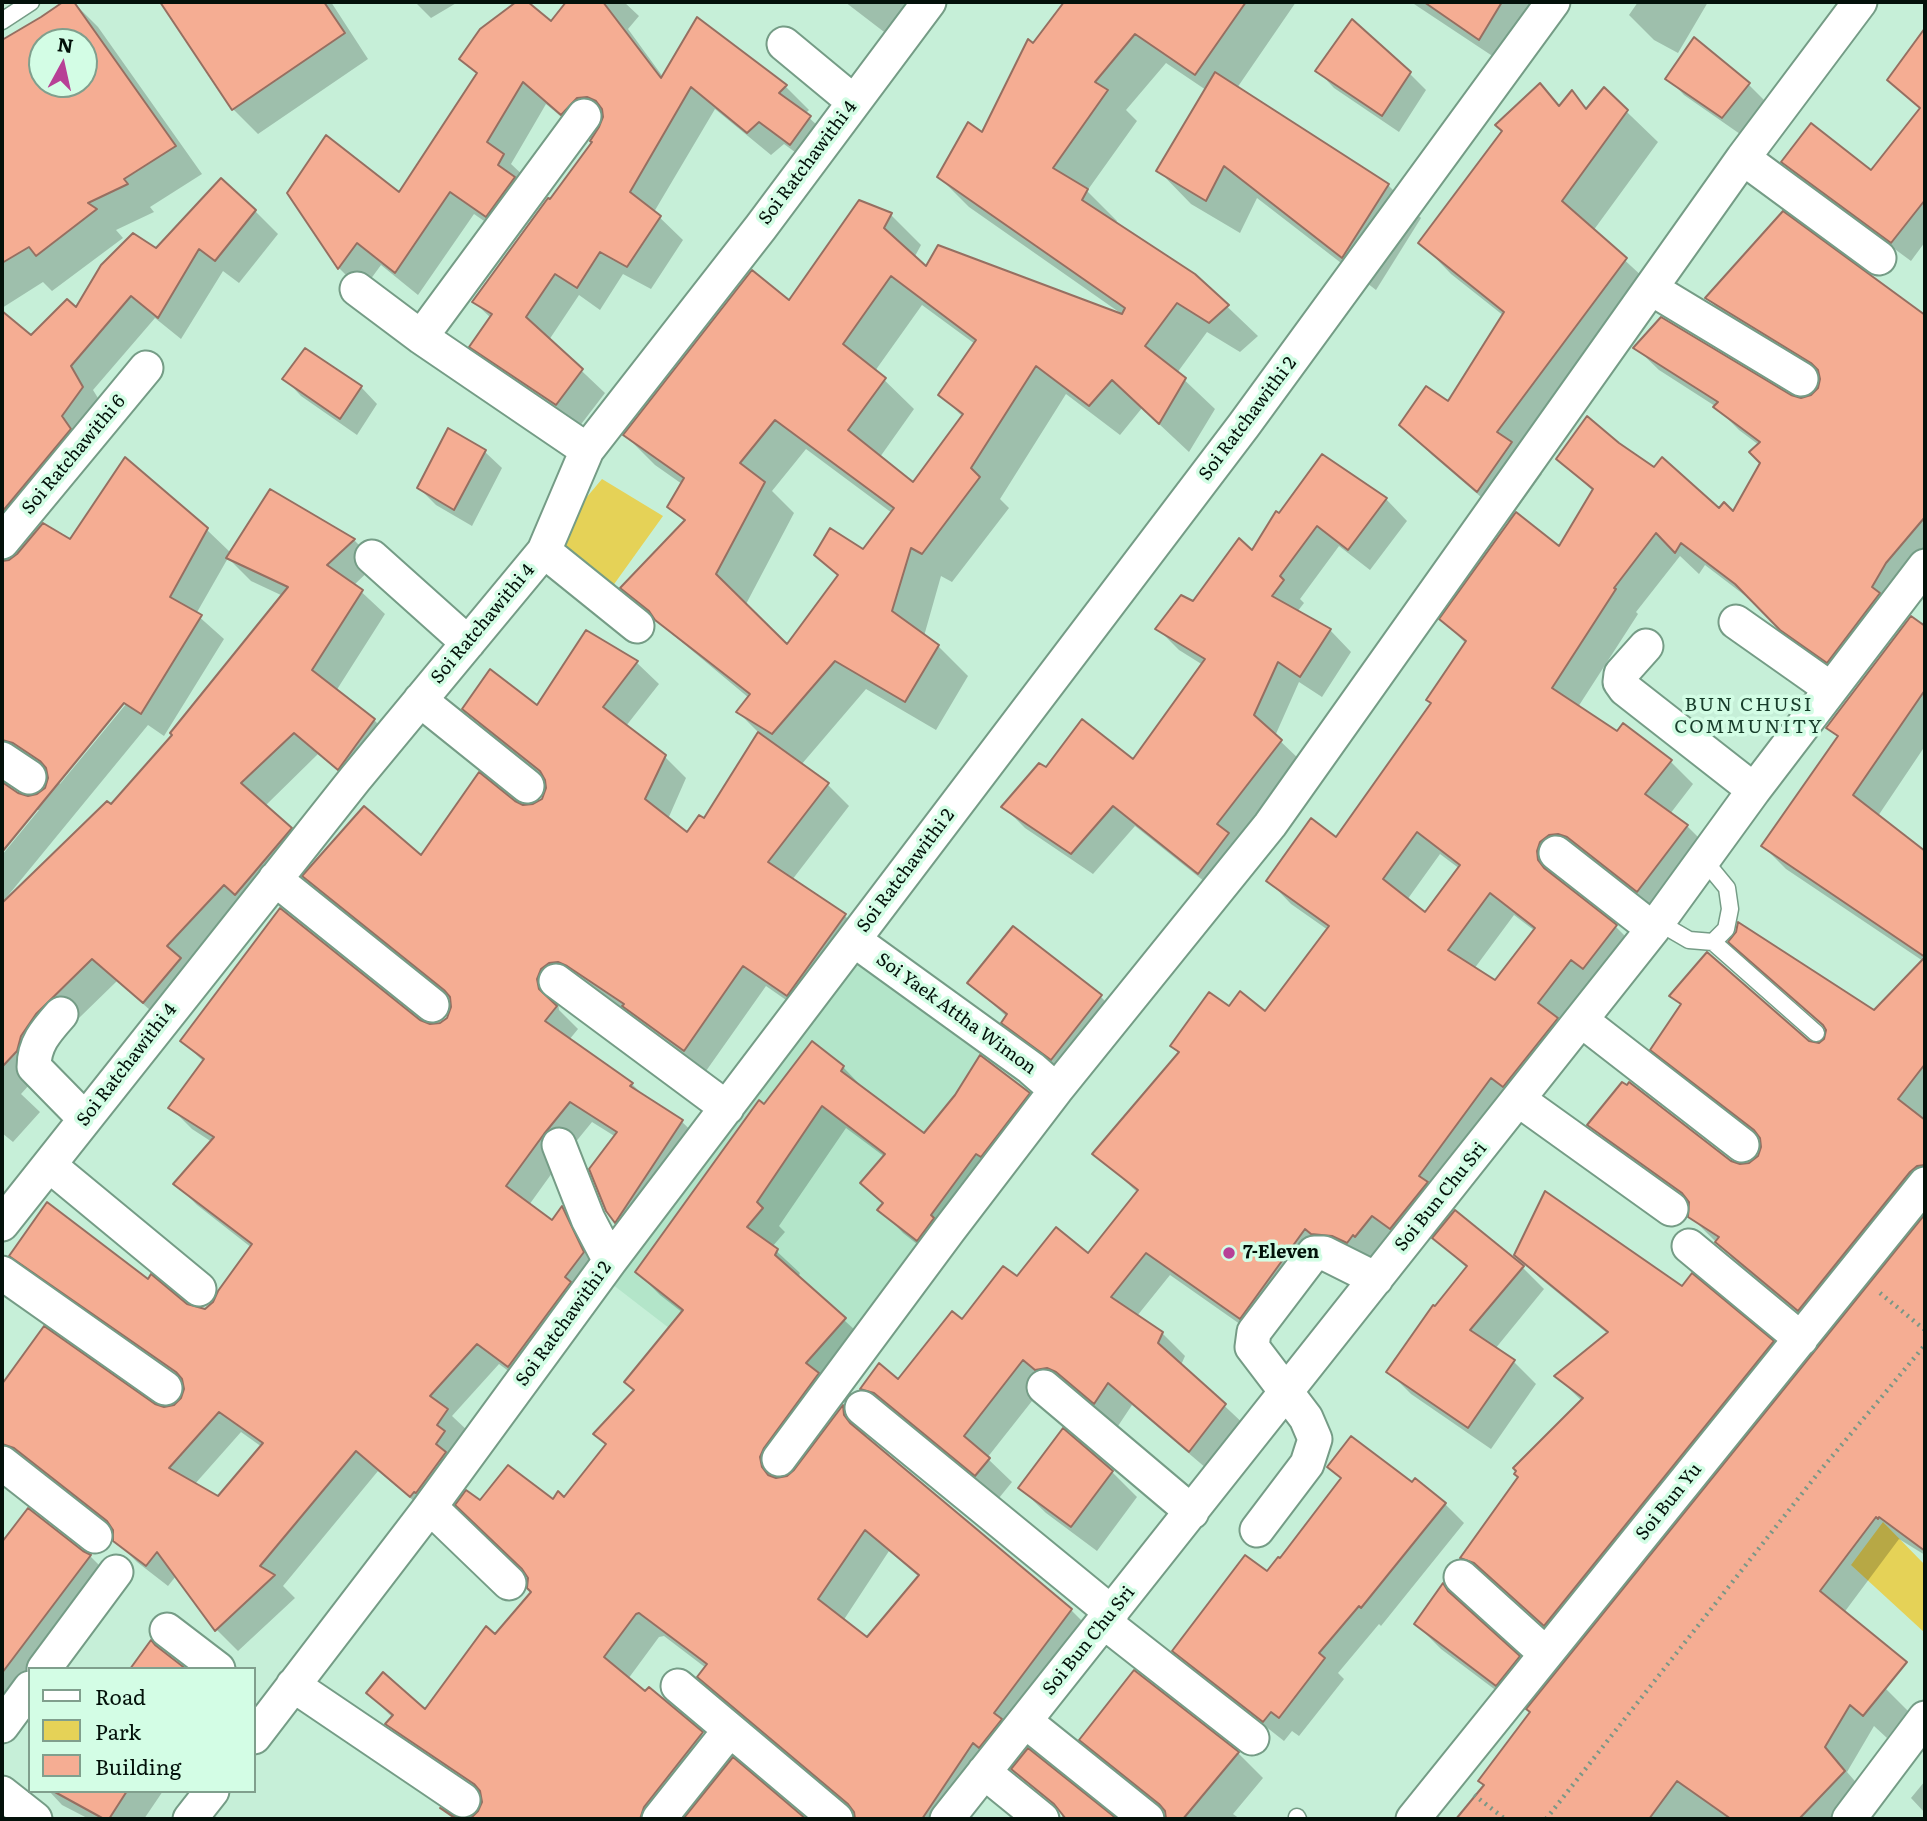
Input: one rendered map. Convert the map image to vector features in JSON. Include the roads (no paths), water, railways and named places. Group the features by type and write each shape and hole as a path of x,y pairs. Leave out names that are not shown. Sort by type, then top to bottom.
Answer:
{"street":[{"name":"Soi Ratchawithi 4","path":"2,1224 275,879 544,551 587,450 761,227 929,2"},
{"name":"Soi Ratchawithi 2","path":"256,1733 274,1697 430,1507 610,1261 1244,425 1553,2"},
{"path":"779,1460 948,1230 1056,1090 1270,825 1743,158 1860,2"},
{"path":"784,44 854,102"},
{"path":"421,337 584,116"},
{"path":"1743,158 1879,258"},
{"path":"357,289 421,337 587,450"},
{"path":"1652,289 1801,379"},
{"name":"Soi Ratchawithi 6","path":"2,542 146,368"},
{"path":"544,551 637,626"},
{"path":"372,557 468,643"},
{"name":"Soi Bun Chu Sri","path":"947,1819 1656,926 1754,790 1925,566"},
{"path":"1736,622 1831,689"},
{"path":"1646,646 1621,674 1620,682 1625,689 1754,790"},
{"path":"420,700 527,786"},
{"path":"1556,853 1656,926"},
{"path":"275,879 432,1005"},
{"name":"Soi Yaek Attha Wimon","path":"854,940 1031,1068 1056,1090"},
{"path":"556,981 727,1108"},
{"path":"61,1014 45,1032 34,1051 34,1067 85,1119"},
{"path":"1581,1020 1742,1145"},
{"path":"1518,1100 1671,1209"},
{"path":"559,1145 577,1193 610,1261"},
{"path":"49,1165 199,1289"},
{"name":"Soi Bun Yu","path":"1413,1819 1925,1184"},
{"path":"1689,1246 1801,1339"},
{"path":"1257,1530 1307,1464 1315,1439 1306,1418 1252,1346 1254,1332 1314,1254 1324,1253 1376,1279"},
{"path":"2,1273 165,1388"},
{"path":"1044,1387 1192,1512"},
{"path":"862,1408 1252,1738"},
{"path":"5,1473 95,1536"},
{"path":"430,1507 509,1583"},
{"path":"45,1667 116,1572"},
{"path":"1461,1577 1546,1654"},
{"path":"167,1630 215,1667"},
{"path":"677,1686 836,1819"},
{"path":"2,1726 28,1691"},
{"path":"274,1697 463,1800"},
{"path":"1850,1819 1925,1718"},
{"path":"1025,1721 1147,1819"},
{"path":"659,1819 729,1731"},
{"path":"984,1772 1042,1819"},
{"path":"2,1793 35,1819"}],"lane":[{"path":"2,21 31,2"},
{"path":"1704,860 1727,888 1730,909 1726,929 1713,942"},
{"path":"1656,926 1689,940 1713,942 1816,1032"}],"place":[{"name":"7-Eleven","path":"1229,1253"}],"district":[{"name":"BUN CHUSI COMMUNITY","path":"1749,716"}]}
